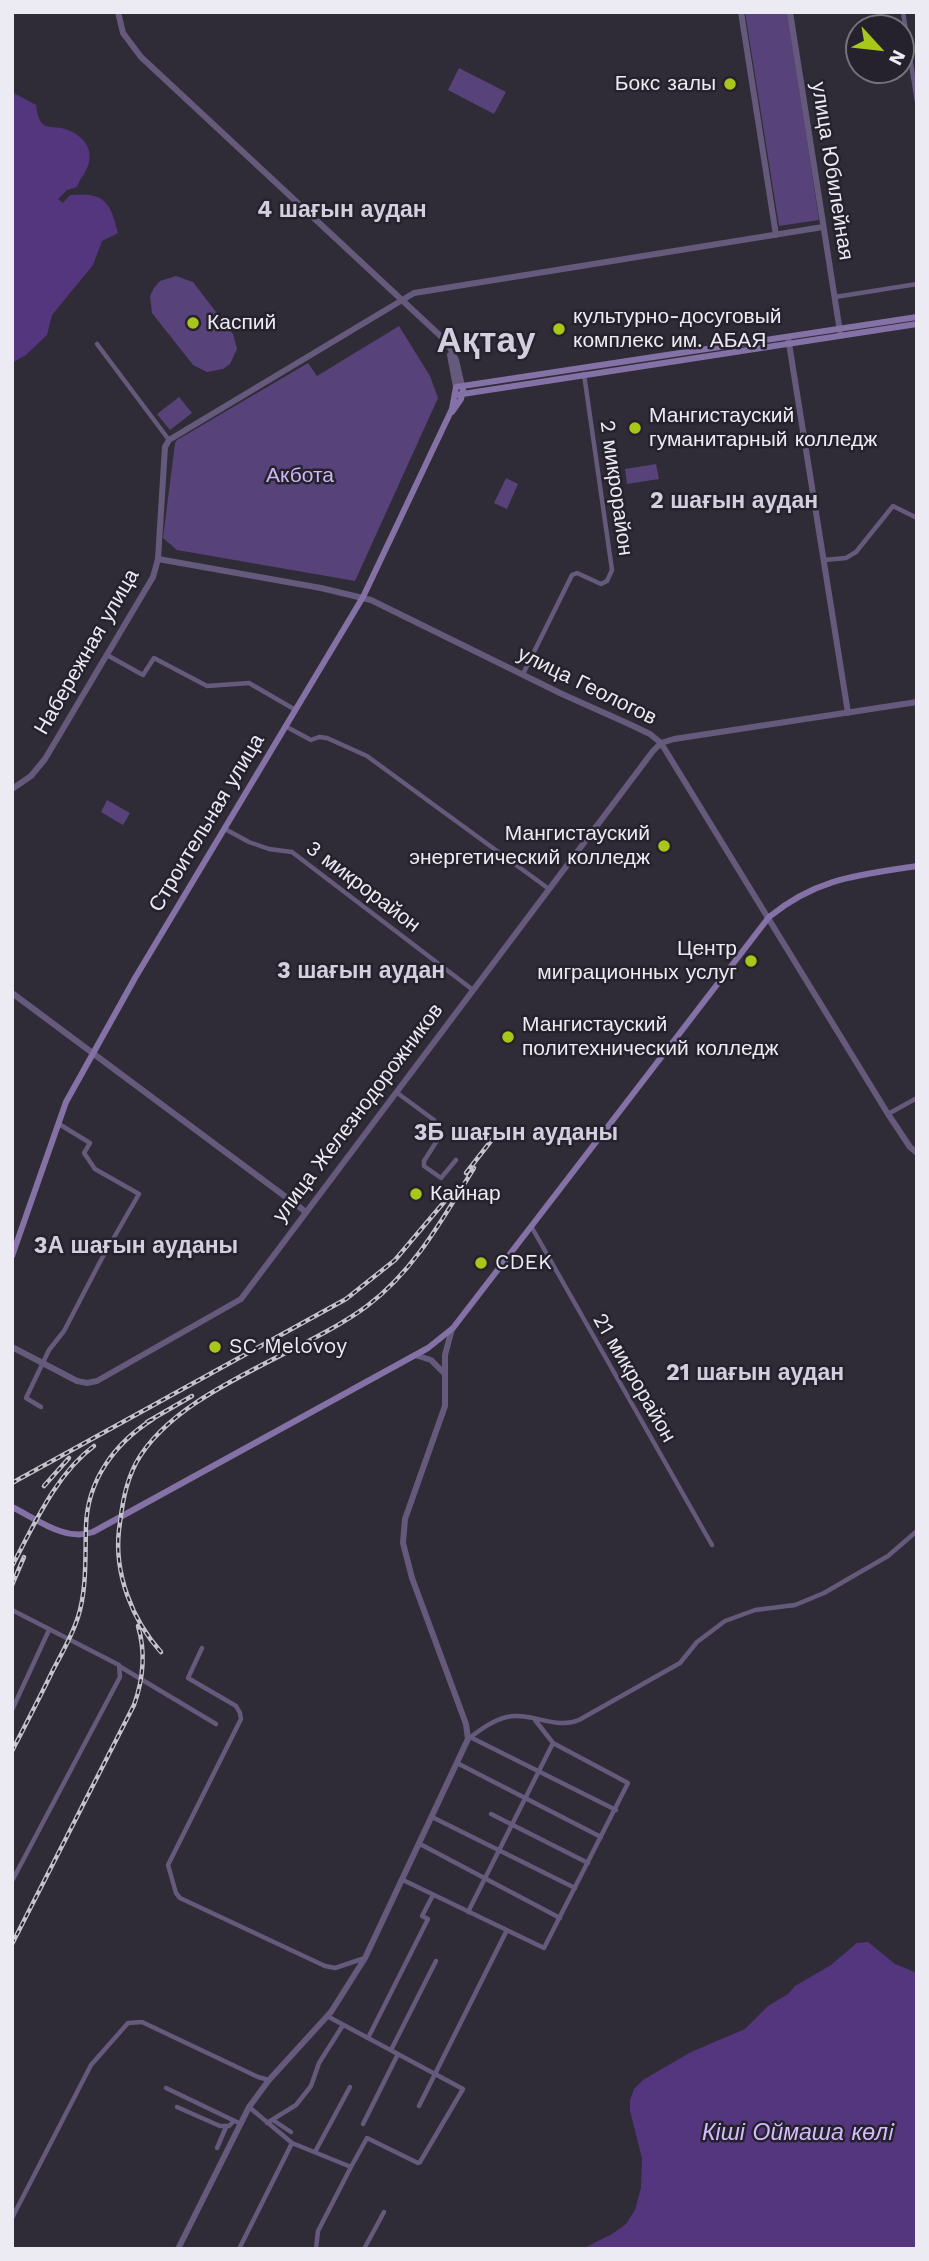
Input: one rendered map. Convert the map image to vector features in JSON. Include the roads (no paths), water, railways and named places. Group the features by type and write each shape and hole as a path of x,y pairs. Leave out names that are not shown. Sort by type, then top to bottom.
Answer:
{"main road":[{"path":"459,390 916,321"},
{"name":"Строительная улица","path":"12,1256 66,1102 92,1053 363,597 448,415 457,407 459,390"},
{"path":"12,1507 63,1533 74,1536 93,1532 428,1348 453,1328 769,917 804,892 828,882 917,866"}],"street":[{"path":"118,12 123,33 141,57 450,346 456,360 459,390"},
{"path":"741,12 776,235"},
{"name":"улица Юбилейная","path":"790,12 840,332"},
{"path":"902,12 917,102"},
{"path":"97,344 169,440 414,293 823,227"},
{"path":"835,298 917,284"},
{"path":"789,340 848,713"},
{"name":"2 микрорайон","path":"523,674 572,575 577,573 601,584 607,581 612,570 584,371"},
{"name":"Набережная улица","path":"12,789 31,776 45,760 153,577 158,559 165,447 169,440"},
{"path":"824,561 846,558 856,552 893,506 917,518"},
{"name":"улица Геологов","path":"158,559 363,597 650,734 661,743 888,1114 917,1153"},
{"path":"107,655 143,675 154,658 207,686 249,683 295,709"},
{"path":"661,743 917,702"},
{"path":"285,726 311,740 327,738 367,756 549,889"},
{"name":"улица Железнодорожников","path":"12,1347 77,1381 97,1381 232,1306 241,1298 661,743"},
{"name":"3 микрорайон","path":"225,829 269,849 292,852 473,990"},
{"path":"12,993 306,1212"},
{"path":"396,1092 434,1120 440,1136 424,1161 424,1166 441,1178 456,1160"},
{"path":"888,1114 917,1097"},
{"path":"41,1407 26,1398 42,1363 52,1343 64,1331 139,1194 95,1169 84,1153 90,1143 59,1124"},
{"name":"21 микрорайон","path":"531,1225 712,1545"},
{"path":"453,1328 446,1346 445,1406 405,1519 403,1543 412,1578 469,1738"},
{"path":"415,1355 431,1360 445,1374"},
{"path":"178,2249 238,2122 269,2080 327,2016 365,1958 469,1738 505,1717 522,1716 564,1724 579,1720 680,1663 697,1642 725,1621 755,1610 795,1605 824,1593 888,1556 917,1531"},
{"path":"12,1610 119,1665 216,1724"},
{"path":"12,1710 49,1630"},
{"path":"202,1648 188,1678 236,1706 241,1719 169,1863 176,1893 180,1898 326,1966 335,1968 365,1958"},
{"path":"12,1881 120,1677 119,1665"},
{"path":"403,1880 544,1948 628,1783 553,1742 535,1720"},
{"path":"469,1738 616,1810"},
{"path":"468,1912 553,1742"},
{"path":"457,1763 601,1837"},
{"path":"491,1814 588,1863"},
{"path":"432,1817 575,1888"},
{"path":"420,1844 560,1918"},
{"path":"368,2038 428,1919 422,1916 433,1895"},
{"path":"419,2106 507,1930"},
{"path":"391,2050 436,1961"},
{"path":"316,2249 318,2231 367,2138 420,2162 463,2089 327,2016"},
{"path":"12,2218 91,2065 128,2023 142,2022 269,2080"},
{"path":"270,2121 296,2105 312,2086 319,2063 344,2025"},
{"path":"363,2124 398,2054"},
{"path":"315,2152 350,2087"},
{"path":"166,2088 238,2122"},
{"path":"177,2107 226,2127"},
{"path":"249,2107 291,2132"},
{"path":"270,2121 292,2143 351,2167"},
{"path":"216,2148 226,2127 238,2122"},
{"path":"239,2249 292,2143"},
{"path":"364,2249 384,2212"}],"water":[{"path":"12,92 36,105 44,125 73,132 83,140 89,150 88,166 77,187 67,190 58,199 63,203 70,195 98,197 112,213 118,233 102,241 93,265 52,315 47,335 26,355 12,363"},
{"name":"Кіші Оймаша көлi","path":"868,1942 895,1964 917,1973 917,2249 582,2249 626,2224 635,2210 641,2188 642,2158 630,2111 634,2089 643,2080 691,2052 745,2029 768,2006 788,1994 795,1986 831,1965 857,1943"}],"railway":[{"path":"466,1173 494,1137"},
{"path":"161,1652 134,1611 119,1563 119,1530 123,1504 136,1463 155,1437 180,1414 209,1394 340,1324 384,1292 414,1260 474,1168"},
{"path":"12,1483 346,1299 395,1260 445,1201"},
{"path":"147,1422 192,1396"},
{"path":"12,1751 78,1617 84,1584 88,1510 98,1479 115,1451 153,1419"},
{"path":"12,1566 57,1485 94,1446"},
{"path":"44,1486 69,1458"},
{"path":"12,1585 24,1557"},
{"path":"12,1944 134,1705 142,1666 138,1626"}],"place":[{"name":"Бокс залы","path":"730,84"},
{"name":"Каспий","path":"193,323"},
{"name":"культурно-досуговый комплекс им. АБАЯ","path":"559,329"},
{"name":"Мангистауский гуманитарный колледж","path":"635,428"},
{"name":"Мангистауский энергетический колледж","path":"664,846"},
{"name":"Центр миграционных услуг","path":"751,961"},
{"name":"Мангистауский политехнический колледж","path":"508,1037"},
{"name":"Кайнар","path":"416,1194"},
{"name":"CDEK","path":"481,1263"},
{"name":"SC Melovoy","path":"215,1347"}],"district":[{"name":"4 шағын аудан","path":"342,210"},
{"name":"Ақтау","path":"486,342"},
{"name":"2 шағын аудан","path":"734,501"},
{"name":"3 шағын аудан","path":"361,971"},
{"name":"3Б шағын ауданы","path":"516,1133"},
{"name":"3А шағын ауданы","path":"136,1246"},
{"name":"21 шағын аудан","path":"755,1373"}],"park label":[{"name":"Акбота","path":"300,476"}]}
